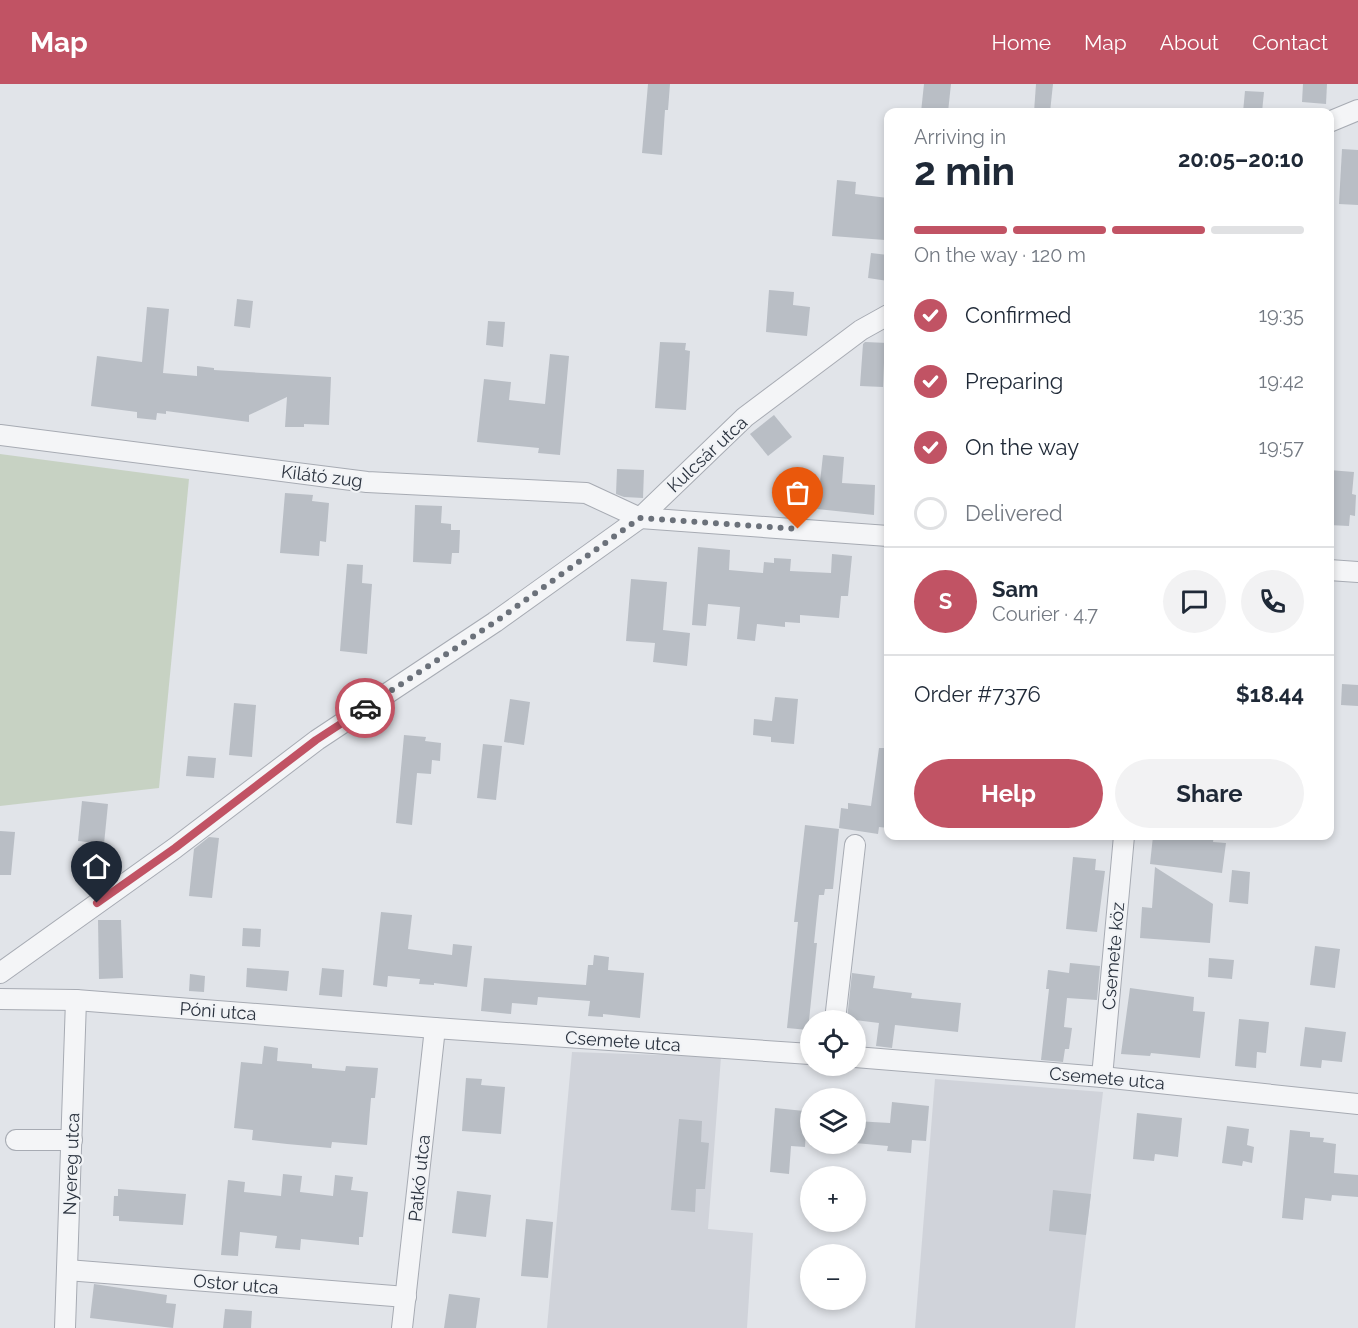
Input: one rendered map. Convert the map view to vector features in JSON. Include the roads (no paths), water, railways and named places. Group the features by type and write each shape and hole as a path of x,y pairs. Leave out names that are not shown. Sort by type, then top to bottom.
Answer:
{"street":[{"path":"1334,120 1358,110"},
{"name":"Kulcsár utca","path":"0,973 175,848 316,740 495,622 640,518 745,417 861,330 884,317"},
{"name":"Kilátó zug","path":"0,435 367,482 586,493 640,518"},
{"path":"640,518 884,536"},
{"path":"1334,570 1358,572"},
{"name":"Csemete köz","path":"1102,1077 1125,840"},
{"path":"836,1010 855,845"},
{"name":"Póni utca","path":"0,999 76,1000 435,1028"},
{"name":"Nyereg utca","path":"65,1328 76,1000"},
{"name":"Csemete utca","path":"435,1028 800,1053"},
{"name":"Patkó utca","path":"402,1328 435,1028"},
{"name":"Csemete utca","path":"866,1059 1102,1077 1358,1104"},
{"path":"16,1140 72,1140"},
{"name":"Ostor utca","path":"67,1270 406,1298"}]}
